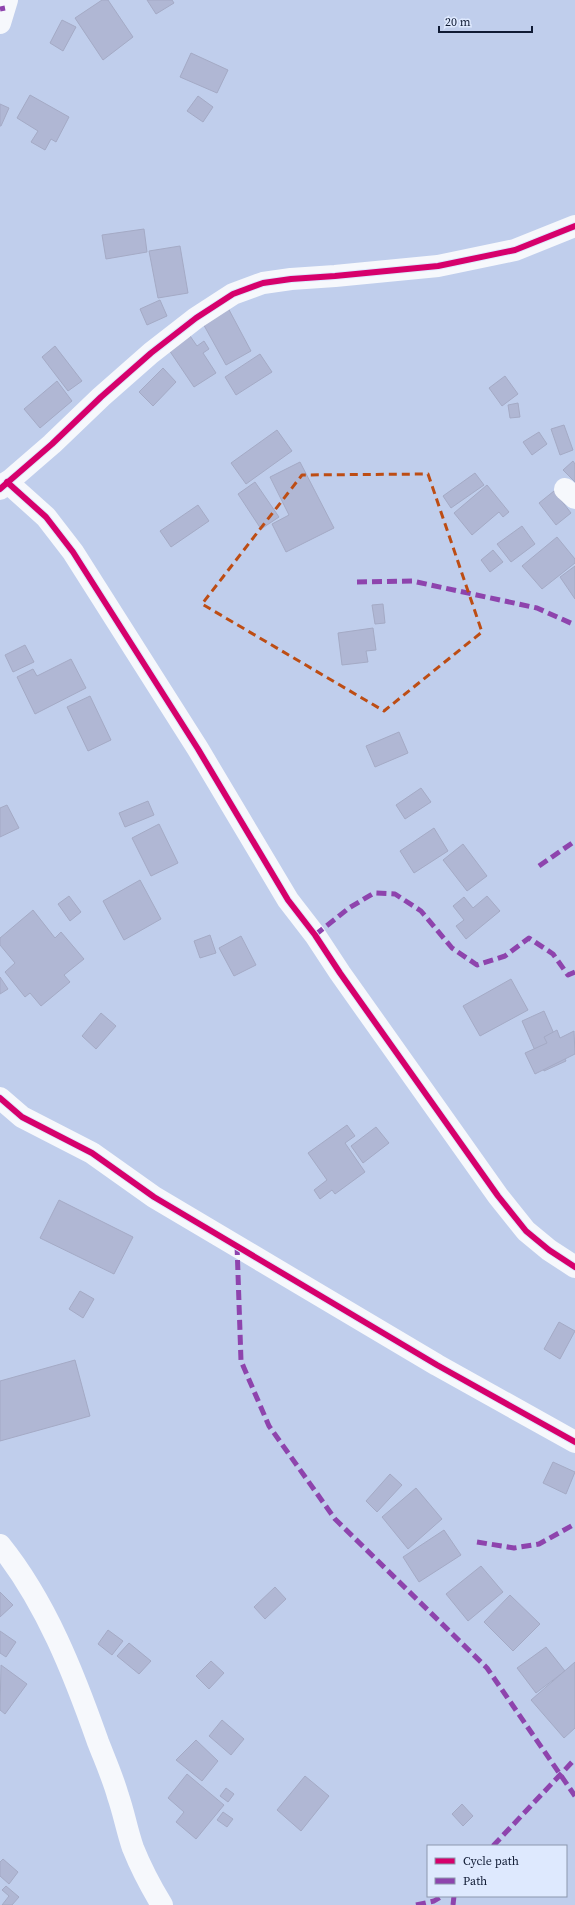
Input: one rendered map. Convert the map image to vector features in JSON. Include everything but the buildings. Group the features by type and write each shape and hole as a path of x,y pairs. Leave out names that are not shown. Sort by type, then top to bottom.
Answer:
{"street":[{"path":"0,23 7,0"},
{"path":"575,226 515,250 438,266 284,280 263,283 233,294 196,318 151,353 101,397 52,444 3,485 46,516 73,552 198,749 288,900 315,935 340,973 498,1196 526,1231 549,1250 575,1267"},
{"path":"0,1098 22,1117 92,1153 161,1201 437,1365 575,1442"},
{"path":"0,1117 22,1117"},
{"path":"0,1545 33,1595 57,1639 80,1689 118,1796 133,1848 162,1905"}],"highlighted area":[{"path":"428,474 482,632 384,711 202,604 302,475"}],"marked path":[{"path":"0,9 5,8"},
{"path":"357,582 412,581 537,608 575,625"},
{"path":"539,866 575,841"},
{"path":"315,935 349,908 374,893 395,894 421,911 452,948 477,965 505,956 529,938 553,954 568,975 575,972"},
{"path":"237,1245 241,1361 269,1426 335,1519 487,1668 575,1796"},
{"path":"477,1542 514,1548 539,1544 575,1524"},
{"path":"494,1845 575,1759"},
{"path":"416,1905 434,1901 440,1897"},
{"path":"453,1905 454,1897"}],"cycle path":[{"path":"0,489 52,444 101,397 151,353 196,318 233,294 263,283 291,279 438,266 515,250 575,226"},
{"path":"7,482 46,517 73,552 198,749 288,900 315,935 340,973 498,1196 526,1231 549,1250 575,1267"},
{"path":"0,1098 22,1117 92,1153 154,1197 437,1365 575,1442"}]}
